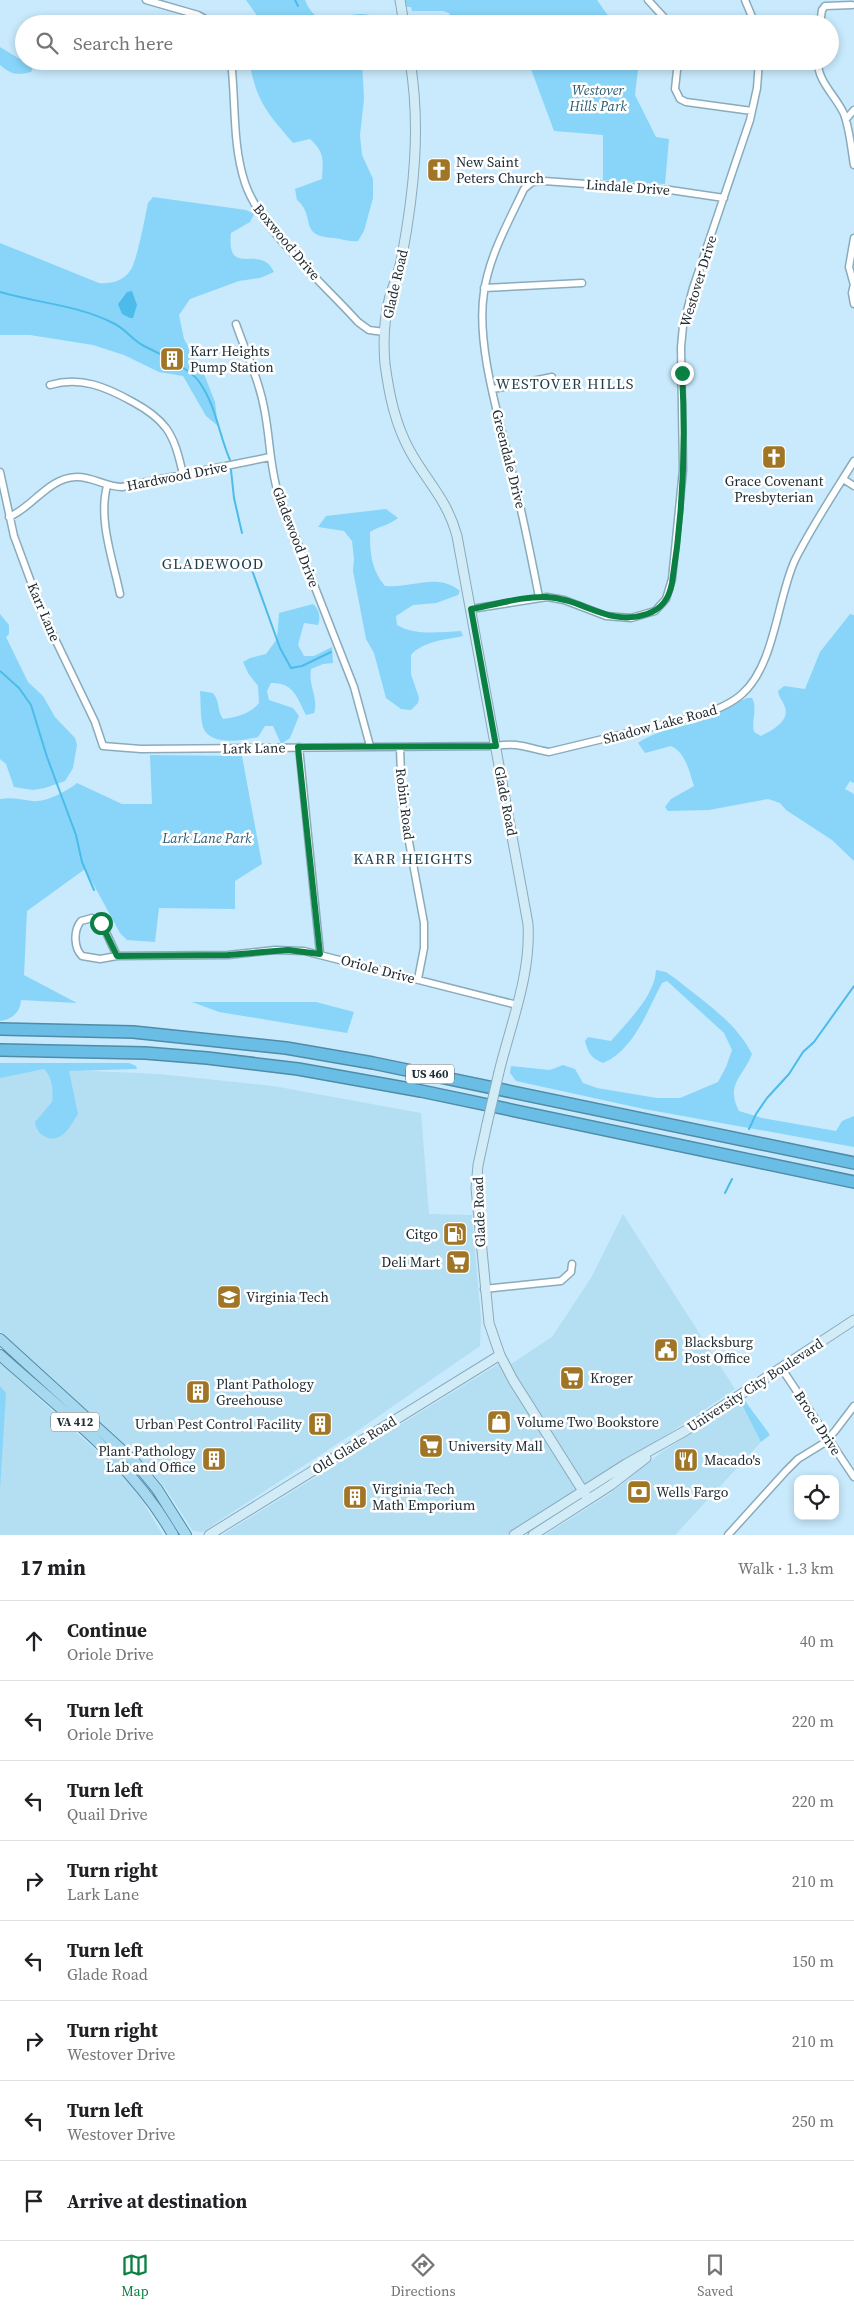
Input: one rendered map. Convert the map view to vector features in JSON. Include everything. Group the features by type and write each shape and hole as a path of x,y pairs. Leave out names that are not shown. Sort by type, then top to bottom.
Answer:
{"highway":[{"name":"US 460","path":"0,1029 133,1032 286,1048 416,1071 854,1163"},
{"name":"US 460","path":"0,1051 145,1053 215,1058 298,1069 421,1091 854,1182"}],"main road":[{"name":"VA 412","path":"0,1339 135,1462 157,1489 184,1532"},
{"name":"VA 412","path":"0,1354 123,1467 150,1499 173,1535"}],"street":[{"path":"146,0 200,15"},
{"path":"400,0 402,15"},
{"path":"648,0 662,15"},
{"path":"744,0 751,15"},
{"path":"822,15 824,7 852,5"},
{"name":"Boxwood Drive","path":"232,70 239,158 245,183 255,205 265,220 299,259 358,322 370,330 384,332"},
{"name":"Glade Road","path":"411,70 416,103 416,139 402,258 390,297 384,332 385,364 397,421 410,451 435,486 451,516 457,536 528,924 528,962 480,1153 476,1188 484,1288 489,1323 500,1355 512,1380 588,1499"},
{"path":"677,70 675,90 680,99 686,102 752,111"},
{"name":"Westover Drive","path":"471,609 539,598 558,598 606,616 624,618 651,613 662,605 667,598 672,579 683,477 682,332 695,281 752,111 758,70"},
{"path":"819,70 820,77 834,96 846,119 854,165"},
{"path":"846,119 854,110"},
{"name":"Lindale Drive","path":"532,182 544,181 670,190 724,198"},
{"name":"Greendale Drive","path":"532,182 524,189 493,260 484,288 482,326 493,389 522,512 539,598"},
{"path":"854,238 849,263 849,273 854,285 852,293 854,304"},
{"path":"484,288 582,283"},
{"name":"Gladewood Drive","path":"236,324 260,390 265,412 270,457 278,493 354,687 370,746"},
{"path":"493,389 552,377"},
{"path":"50,385 74,381 94,384 108,389 149,411 162,424 172,439 183,474"},
{"name":"Hardwood Drive","path":"9,517 28,507 51,485 67,478 86,478 107,486 122,487 270,457"},
{"name":"Shadow Lake Road","path":"496,746 525,745 549,752 571,748 702,715 721,708 742,695 755,680 764,662 787,580 795,560 854,461"},
{"name":"Karr Lane","path":"0,472 9,517 42,612 95,722 103,746"},
{"path":"843,479 854,486"},
{"path":"107,486 104,505 105,518 120,594"},
{"name":"Lark Lane","path":"103,746 141,749 496,746"},
{"path":"298,747 320,954"},
{"name":"Robin Road","path":"400,747 401,796 424,923 424,948 418,979"},
{"name":"Oriole Drive","path":"117,956 101,923 92,918 81,922 77,928 77,946 82,956 89,959 117,956 228,955 288,950 320,954 517,1005"},
{"path":"484,1288 561,1281 571,1272 572,1264"},
{"name":"University City Boulevard","path":"514,1535 782,1369 854,1320"},
{"name":"Old Glade Road","path":"209,1535 500,1355"},
{"name":"Broce Drive","path":"782,1369 854,1477"},
{"path":"728,1535 786,1471 828,1438 854,1406"},
{"name":"University City Boulevard","path":"533,1535 635,1467 655,1449"},
{"path":"184,1532 192,1535"}],"shaded area":[{"path":"132,291 137,305 133,318 130,318 122,314 118,304 127,292"},
{"name":"Virginia Tech","path":"44,1069 159,1074 273,1086 421,1113 429,1214 472,1215 481,1320 480,1346 360,1429 202,1532 193,1531 166,1489 138,1456 0,1331 0,1076"},
{"path":"623,1214 735,1389 671,1432 506,1535 222,1535 508,1358 511,1364 552,1337 591,1278"},
{"path":"0,1363 123,1475 134,1488 163,1535 0,1535"},
{"path":"741,1403 761,1442 675,1535 545,1535 611,1493 663,1451"}],"green space":[{"path":"246,0 305,0 315,15 257,15"},
{"path":"405,0 597,0 608,15 450,15 443,11 412,11 411,7 406,7"},
{"path":"0,47 15,56 15,70 32,70 31,72 21,74 14,73 0,65"},
{"path":"251,70 362,70 364,99 360,135 362,155 373,179 373,198 364,231 358,241 323,236 315,234 311,230 303,206 297,200 295,189 322,179 323,161 321,153 310,139 293,143 264,106"},
{"name":"Westover Hills Park","path":"531,70 638,70 635,95 656,137 669,139 665,184 603,180 603,135 554,131"},
{"path":"153,197 246,210 254,214 250,222 231,233 231,247 234,255 239,258 261,260 268,264 274,272 260,278 239,281 190,299 179,315 184,339 204,374 215,402 218,426 206,416 183,376 159,372 124,355 93,345 30,335 0,335 0,243 99,283 116,281 124,277 133,266 148,203"},
{"path":"386,509 398,518 370,532 372,560 380,580 385,586 433,582 451,585 460,591 458,595 436,603 413,605 396,616 397,625 412,631 428,633 461,631 463,636 428,644 411,655 411,674 419,698 418,703 411,710 401,709 386,698 374,653 366,639 353,571 352,541 344,531 318,527 326,516"},
{"path":"313,604 319,613 318,625 304,623 298,645 304,656 314,656 332,647 333,663 323,664 311,669 310,675 315,702 314,713 306,715 297,697 289,688 278,683 271,683 267,691 269,700 293,708 299,716 290,738 281,744 273,726 265,726 258,737 228,741 212,737 203,727 200,691 213,693 223,719 238,716 252,710 259,703 258,686 248,673 243,662 266,654 277,639 279,613"},
{"path":"0,614 9,625 9,634 6,637 28,682 43,696 55,717 75,738 77,745 73,768 65,781 45,788 33,790 14,787 6,764 0,759"},
{"path":"850,614 854,615 854,783 850,781 845,789 854,794 854,861 832,840 786,810 780,803 768,799 709,810 668,811 665,807 671,799 694,786 684,758 671,746 645,753 638,743 655,734 712,717 747,698 752,698 754,702 754,732 761,736 770,731 780,724 786,710 778,691 784,686 805,689 820,652"},
{"name":"Lark Lane Park","path":"150,755 242,756 262,864 235,881 235,909 159,908 155,942 127,940 120,933 85,869 27,911 24,975 77,1003 21,1000 15,1015 0,1021 0,799 43,800 62,793 77,783 122,804 152,804"},
{"path":"656,970 666,972 708,1004 728,1022 745,1042 752,1054 735,1088 735,1102 739,1111 762,1118 836,1131 842,1121 854,1116 854,1147 644,1109 516,1081 510,1073 511,1066 550,1070 563,1065 575,1069 583,1083 597,1088 657,1098 680,1098 718,1082 732,1050 724,1033 667,981 662,983 638,1029 623,1049 603,1063 589,1052 585,1041 588,1037 611,1041 632,1017 646,999"},
{"path":"192,1002 316,1002 354,1012 347,1033 219,1012"},
{"path":"0,1063 129,1063 136,1066 137,1069 69,1071 78,1114 61,1136 52,1138 40,1133 35,1122 52,1102 52,1084 47,1073 44,1069 0,1078"},
{"path":"0,1386 6,1393 0,1489"},
{"path":"745,1401 770,1435 761,1442 741,1403"}],"waterway":[{"path":"295,0 298,6"},
{"path":"0,292 72,308 100,317 117,325 140,343 175,362 200,383 214,411 230,460"},
{"path":"231,470 234,498 242,533"},
{"path":"248,559 280,648 291,668 302,666 331,652"},
{"path":"0,671 19,688 31,705 47,757 76,835 82,862 94,890"},
{"path":"749,1129 767,1098 789,1074 803,1052 814,1042 854,986"},
{"path":"725,1193 732,1179"}],"place":[{"name":"New Saint Peters Church","path":"439,170"},
{"name":"Karr Heights Pump Station","path":"172,359"},
{"name":"Grace Covenant Presbyterian","path":"774,457"},
{"name":"Citgo","path":"455,1234"},
{"name":"Deli Mart","path":"458,1262"},
{"name":"Virginia Tech","path":"229,1297"},
{"name":"Blacksburg Post Office","path":"666,1350"},
{"name":"Kroger","path":"572,1378"},
{"name":"Plant Pathology Greehouse","path":"198,1392"},
{"name":"Volume Two Bookstore","path":"499,1422"},
{"name":"Urban Pest Control Facility","path":"320,1424"},
{"name":"University Mall","path":"431,1446"},
{"name":"Plant Pathology Lab and Office","path":"214,1459"},
{"name":"Macado's","path":"686,1460"},
{"name":"Wells Fargo","path":"639,1492"},
{"name":"Virginia Tech Math Emporium","path":"355,1497"}],"district":[{"name":"WESTOVER HILLS","path":"565,384"},
{"name":"GLADEWOOD","path":"213,564"},
{"name":"KARR HEIGHTS","path":"413,859"}],"route":[{"path":"101,923 117,956 228,955 288,950 320,954 298,747 496,746 471,609 547,597 568,601 606,616 632,618 651,613 662,605 669,594 672,583 682,491 684,446 682,373"}]}
